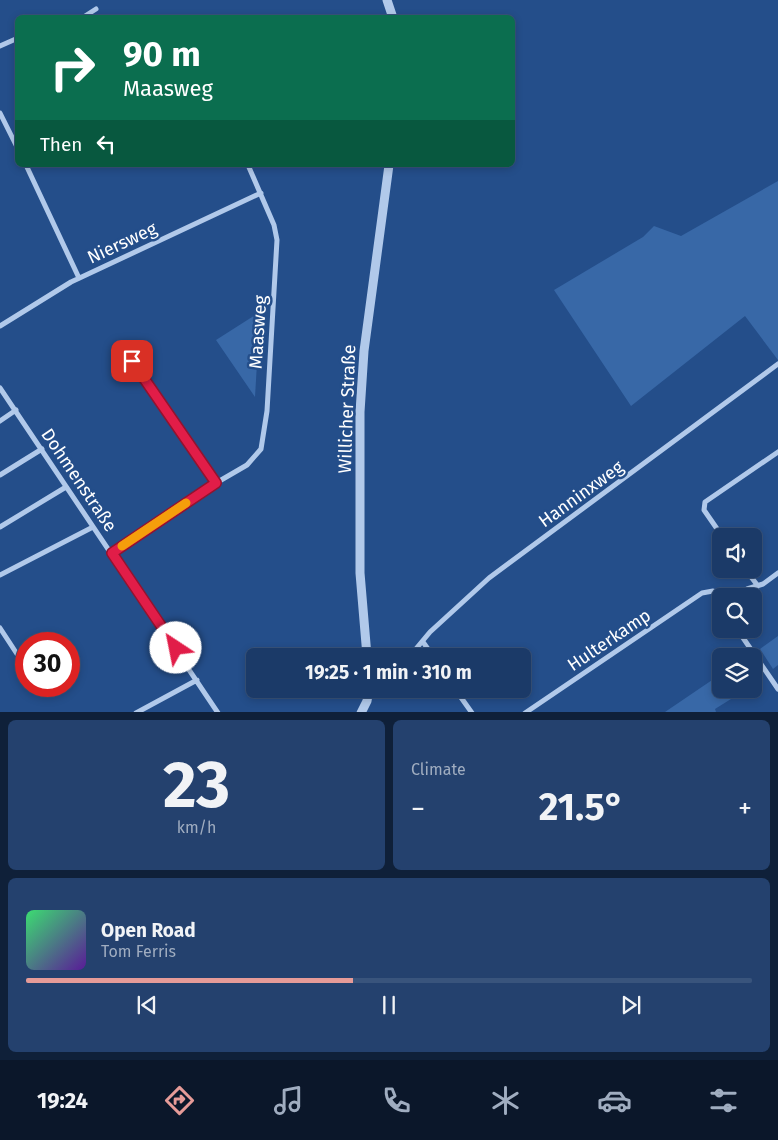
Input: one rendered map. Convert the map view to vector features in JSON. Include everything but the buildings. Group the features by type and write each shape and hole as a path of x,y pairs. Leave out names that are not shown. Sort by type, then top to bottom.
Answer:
{"street":[{"path":"387,0 392,15"},
{"path":"87,15 96,9"},
{"path":"0,46 15,39"},
{"path":"0,113 15,141"},
{"path":"27,167 79,278"},
{"name":"Maasweg","path":"112,553 216,483 247,465 261,449 264,435 275,296 277,240 274,225 249,167"},
{"name":"Willicher Straße","path":"366,648 360,573 360,412 364,351 389,167"},
{"name":"Niersweg","path":"0,326 79,278 261,193"},
{"path":"132,361 216,483"},
{"name":"Hanninxweg","path":"417,648 430,632 489,578 778,364"},
{"name":"Dohmenstraße","path":"0,388 218,712"},
{"path":"0,421 16,410"},
{"path":"0,475 42,448"},
{"path":"716,528 704,510 705,502 778,452"},
{"path":"0,528 66,488"},
{"path":"0,575 93,527"},
{"path":"751,588 758,586 778,573"},
{"path":"752,578 758,586"},
{"name":"Hulterkamp","path":"525,712 696,597 708,591 712,591"},
{"path":"0,628 15,651"},
{"path":"743,638 778,689"},
{"path":"423,642 427,648"},
{"path":"136,712 198,680"},
{"path":"361,712 368,698"},
{"path":"462,698 472,712"}],"shaded area":[{"path":"778,181 778,360 745,316 631,406 554,290 643,237 654,226 681,236"},
{"path":"260,312 255,397 216,340"},
{"path":"778,636 778,665 773,669 762,652 761,648"},
{"path":"712,680 712,698 733,698 715,709 716,712 665,712"}],"slow traffic":[{"path":"122,546 186,503"}],"route":[{"path":"132,361 216,483 112,553 176,648"}]}
